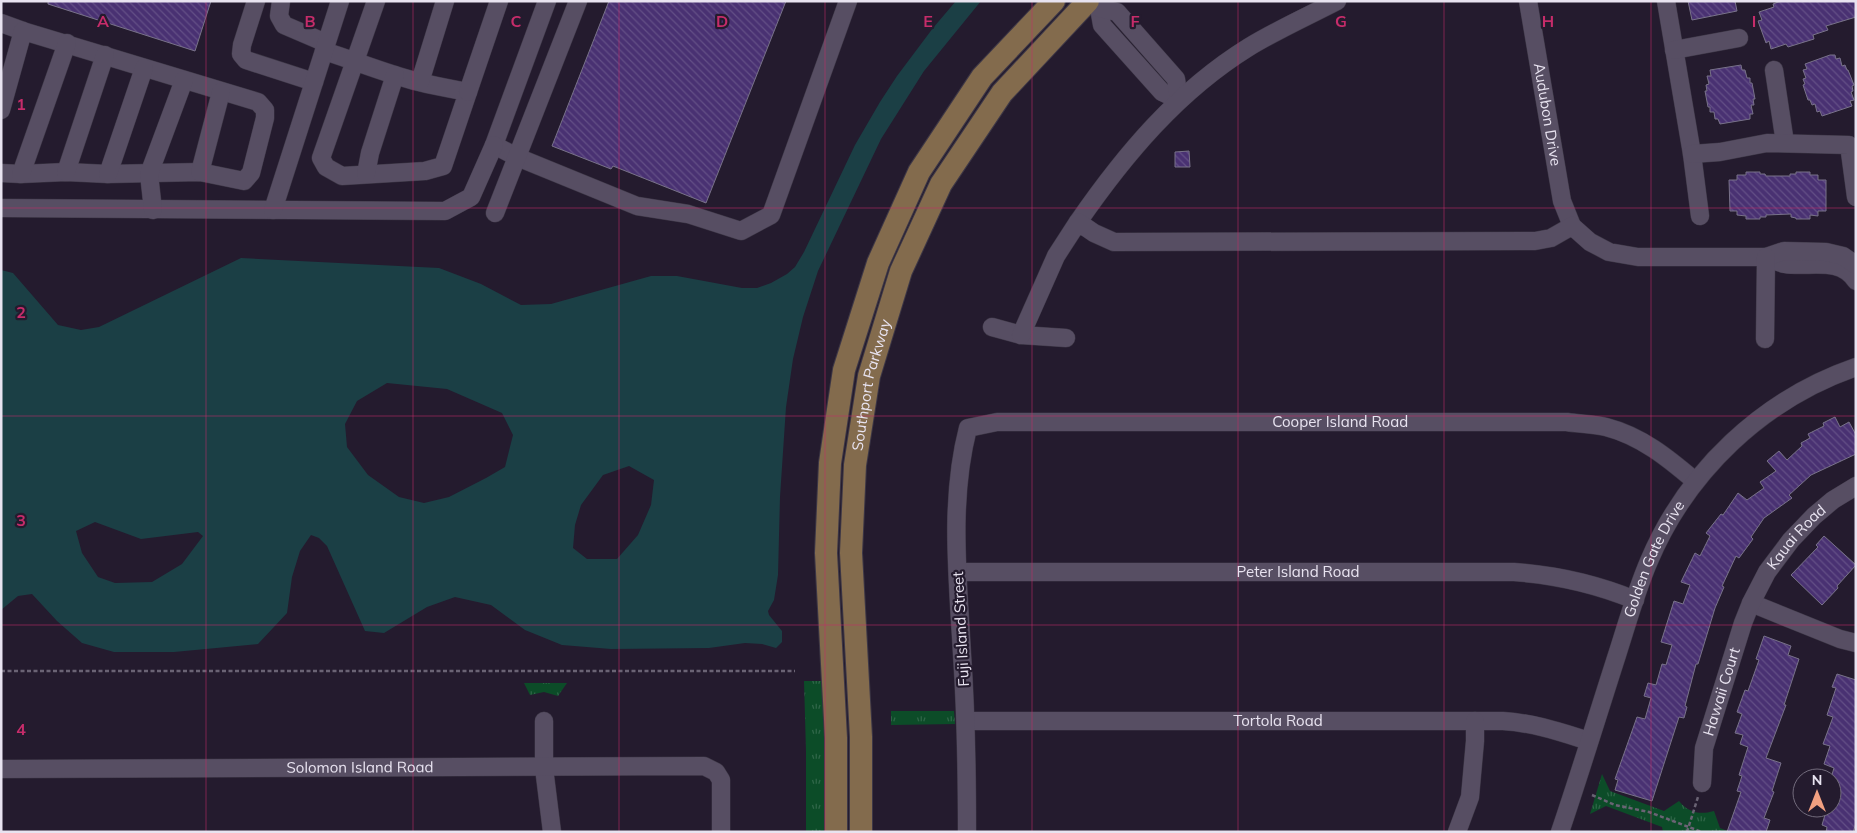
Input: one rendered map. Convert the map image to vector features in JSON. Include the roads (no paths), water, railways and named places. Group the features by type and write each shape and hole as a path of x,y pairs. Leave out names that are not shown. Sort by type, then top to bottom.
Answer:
{"main road":[{"name":"Southport Parkway","path":"836,832 836,738 826,553 830,463 844,370 878,263 919,172 982,77 1054,1"},
{"name":"Southport Parkway","path":"861,832 861,737 851,553 855,465 869,376 901,272 941,184 1002,93 1093,4"}],"street":[{"path":"256,1 241,54 246,60 314,82"},
{"path":"281,1 279,16 284,25 325,47 395,75 468,92"},
{"path":"273,210 340,1"},
{"path":"376,1 321,158 326,167 342,176 425,171 443,166 499,1"},
{"path":"420,82 445,1"},
{"path":"1,208 445,211 471,197 494,145 547,1"},
{"path":"495,213 578,1"},
{"path":"494,145 517,157 637,206 688,214 741,231 771,215 848,1"},
{"path":"1021,335 1056,256 1115,170 1145,134 1179,100 1249,47 1337,1"},
{"name":"Audubon Drive","path":"1528,1 1562,201 1572,226"},
{"path":"1666,1 1692,154 1700,216"},
{"path":"1093,4 1117,12 1176,80 1179,100"},
{"path":"1,23 23,32 258,102 265,110 265,118 251,173 244,181 200,172 149,174 1,173"},
{"path":"1,110 23,32"},
{"path":"1674,50 1738,38"},
{"path":"21,174 67,44"},
{"path":"66,172 105,55"},
{"path":"108,174 144,68"},
{"path":"1774,70 1785,143"},
{"path":"366,174 370,153 395,75"},
{"path":"153,210 149,174 184,80"},
{"path":"200,172 220,92"},
{"path":"1692,154 1720,152 1767,143 1849,145 1856,197"},
{"path":"1078,222 1094,233 1114,242 1535,241 1551,238 1572,226 1590,242 1609,252 1638,257 1766,257 1784,251 1826,252 1835,253 1852,266"},
{"path":"1765,339 1766,257"},
{"path":"992,327 1021,335 1066,338"},
{"name":"Golden Gate Drive","path":"1560,832 1648,562 1672,515 1694,481 1720,453 1763,416 1810,386 1856,367"},
{"name":"Cooper Island Road","path":"968,428 998,422 1567,422 1606,427 1636,438 1656,449 1694,481"},
{"name":"Fuji Island Street","path":"967,832 966,722 958,572 957,500 961,453 968,428"},
{"name":"Kauai Road","path":"1751,603 1767,572 1790,540 1833,500 1856,486"},
{"name":"Peter Island Road","path":"958,572 1514,572 1569,578 1635,600"},
{"path":"1751,603 1840,639 1856,643"},
{"name":"Hawaii Court","path":"1702,783 1704,748 1751,603"},
{"path":"544,721 544,768 552,832"},
{"name":"Tortola Road","path":"966,722 1522,722 1542,726 1589,741"},
{"path":"1457,832 1470,797 1476,741 1475,722"},
{"name":"Solomon Island Road","path":"1,768 544,768 704,766 716,772 721,780 721,832"}]}
